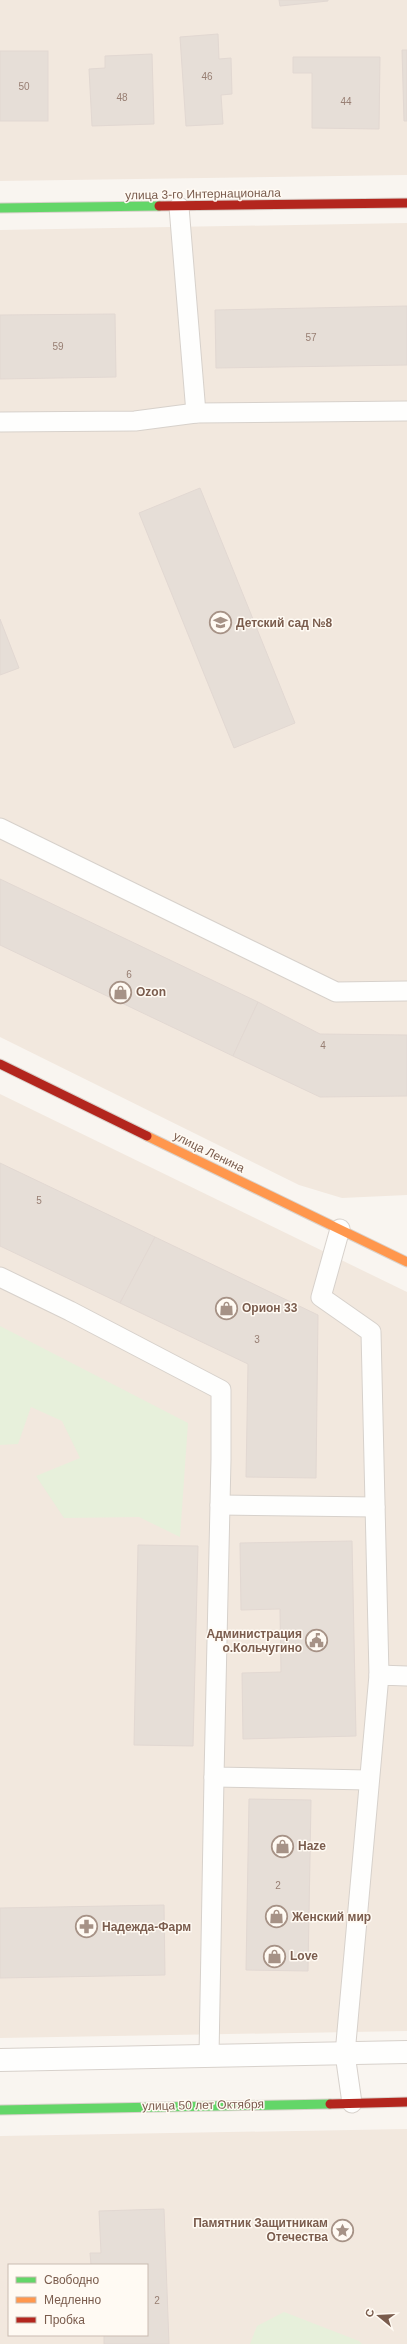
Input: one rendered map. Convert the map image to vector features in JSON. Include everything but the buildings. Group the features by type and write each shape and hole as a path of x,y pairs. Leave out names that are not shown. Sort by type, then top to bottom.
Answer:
{"street":[{"name":"улица 3-го Интернационала","path":"0,208 407,203"},
{"name":"улица Ленина","path":"0,1064 407,1262"},
{"path":"0,2060 407,2052"},
{"name":"улица 50 лет Октября","path":"0,2110 407,2102"}],"lane":[{"path":"179,207 196,413"},
{"path":"0,422 135,421 196,413 407,411"},
{"path":"0,828 336,992 407,991"},
{"path":"340,1229 321,1297 371,1332 379,1675 345,2054 352,2102"},
{"path":"0,1277 70,1311 221,1390 209,2056"},
{"path":"220,1505 375,1507"},
{"path":"379,1675 407,1676"},
{"path":"214,1777 369,1780"}],"shaded area":[{"path":"0,0 407,0 407,175 0,181"},
{"path":"407,223 407,1195 342,1198 299,1185 0,1037 0,230"},
{"path":"0,1094 407,1292 407,2031 0,2038"},
{"path":"407,2129 407,2344 0,2344 0,2136"}],"green space":[{"path":"0,1326 188,1423 180,1537 139,1517 64,1518 36,1476 80,1458 62,1421 31,1407 18,1444 0,1445"},
{"path":"284,2312 359,2341 362,2344 250,2344 257,2326"}],"traffic: fast":[{"path":"0,208 159,206"},
{"path":"0,2110 330,2104"}],"traffic: slow":[{"path":"147,1136 407,1262"}],"traffic: jam":[{"path":"159,206 407,203"},
{"path":"0,1064 147,1136"},
{"path":"330,2104 407,2102"}],"place":[{"name":"Детский сад №8","path":"220,623"},
{"name":"Ozon","path":"121,992"},
{"name":"Орион 33","path":"227,1308"},
{"name":"Администрация о.Кольчугино","path":"317,1641"},
{"name":"Haze","path":"282,1846"},
{"name":"Женский мир","path":"276,1917"},
{"name":"Надежда-Фарм","path":"86,1927"},
{"name":"Love","path":"274,1956"},
{"name":"Памятник Защитникам Отечества","path":"343,2230"}]}
